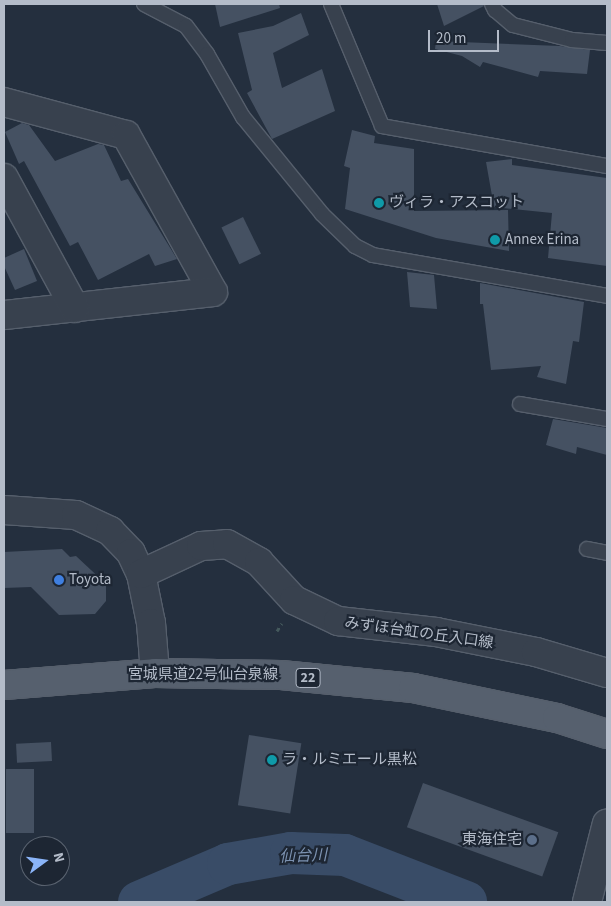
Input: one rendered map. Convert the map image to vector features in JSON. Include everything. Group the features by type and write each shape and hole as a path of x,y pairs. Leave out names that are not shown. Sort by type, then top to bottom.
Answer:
{"main road":[{"name":"宮城県道22号仙台泉線","path":"4,685 155,673 282,675 414,688 557,718 607,734"}],"street":[{"path":"4,102 126,135 213,292 4,315"},
{"path":"4,178 75,308"},
{"path":"4,510 76,515 110,531 131,553 141,574 151,624 155,673"},
{"name":"みずほ台虹の丘入口線","path":"141,574 201,546 227,544 260,562 294,600 338,621 463,638 536,652 607,673"},
{"path":"587,902 607,823"}],"lane":[{"path":"144,4 186,26 207,54 243,117 322,214 355,246 373,255 607,296"},
{"path":"331,4 382,126 607,166"},
{"path":"492,4 495,10 513,25 572,40 607,43"},
{"path":"520,404 607,419"},
{"path":"587,549 607,553"}],"building":[{"path":"215,4 279,4 280,8 220,27"},
{"path":"437,4 483,4 484,6 444,26"},
{"path":"301,13 309,35 273,53 282,88 322,69 335,111 272,139 247,93 252,90 238,33 273,26"},
{"path":"436,41 560,46 590,50 587,74 540,71 538,77 483,62 480,67 462,56 435,49"},
{"path":"22,123 29,125 55,161 98,144 104,145 121,181 128,179 177,259 155,266 149,254 98,280 78,242 70,246 24,161 19,164 5,132"},
{"path":"352,130 375,136 374,143 414,149 414,211 508,210 509,251 436,238 345,209 350,168 344,166"},
{"path":"512,159 512,165 607,178 607,266 548,258 552,213 494,207 486,162"},
{"path":"243,217 261,254 239,264 221,228"},
{"path":"24,249 37,281 15,290 4,266 4,258"},
{"path":"407,272 434,275 437,309 410,307"},
{"path":"480,283 584,302 579,342 573,341 566,384 537,377 541,366 491,370 483,304 480,304"},
{"path":"553,419 607,428 607,455 577,447 576,454 546,445"},
{"path":"62,549 70,557 76,556 106,584 106,601 95,614 59,615 31,587 4,588 4,552"},
{"name":"ラ・ルミエール黒松","path":"249,735 301,743 290,813 238,805"},
{"path":"51,742 52,761 17,763 16,744"},
{"path":"6,769 34,769 34,833 6,833"},
{"path":"423,783 558,832 542,876 407,827"}],"waterway":[{"name":"仙台川","path":"139,902 228,864 291,853 345,855 466,902"}],"place":[{"name":"ヴィラ・アスコット","path":"379,203"},
{"name":"Annex Erina","path":"495,240"},
{"name":"Toyota","path":"59,580"},
{"name":"ラ・ルミエール黒松","path":"272,760"},
{"name":"東海住宅","path":"532,840"}]}
